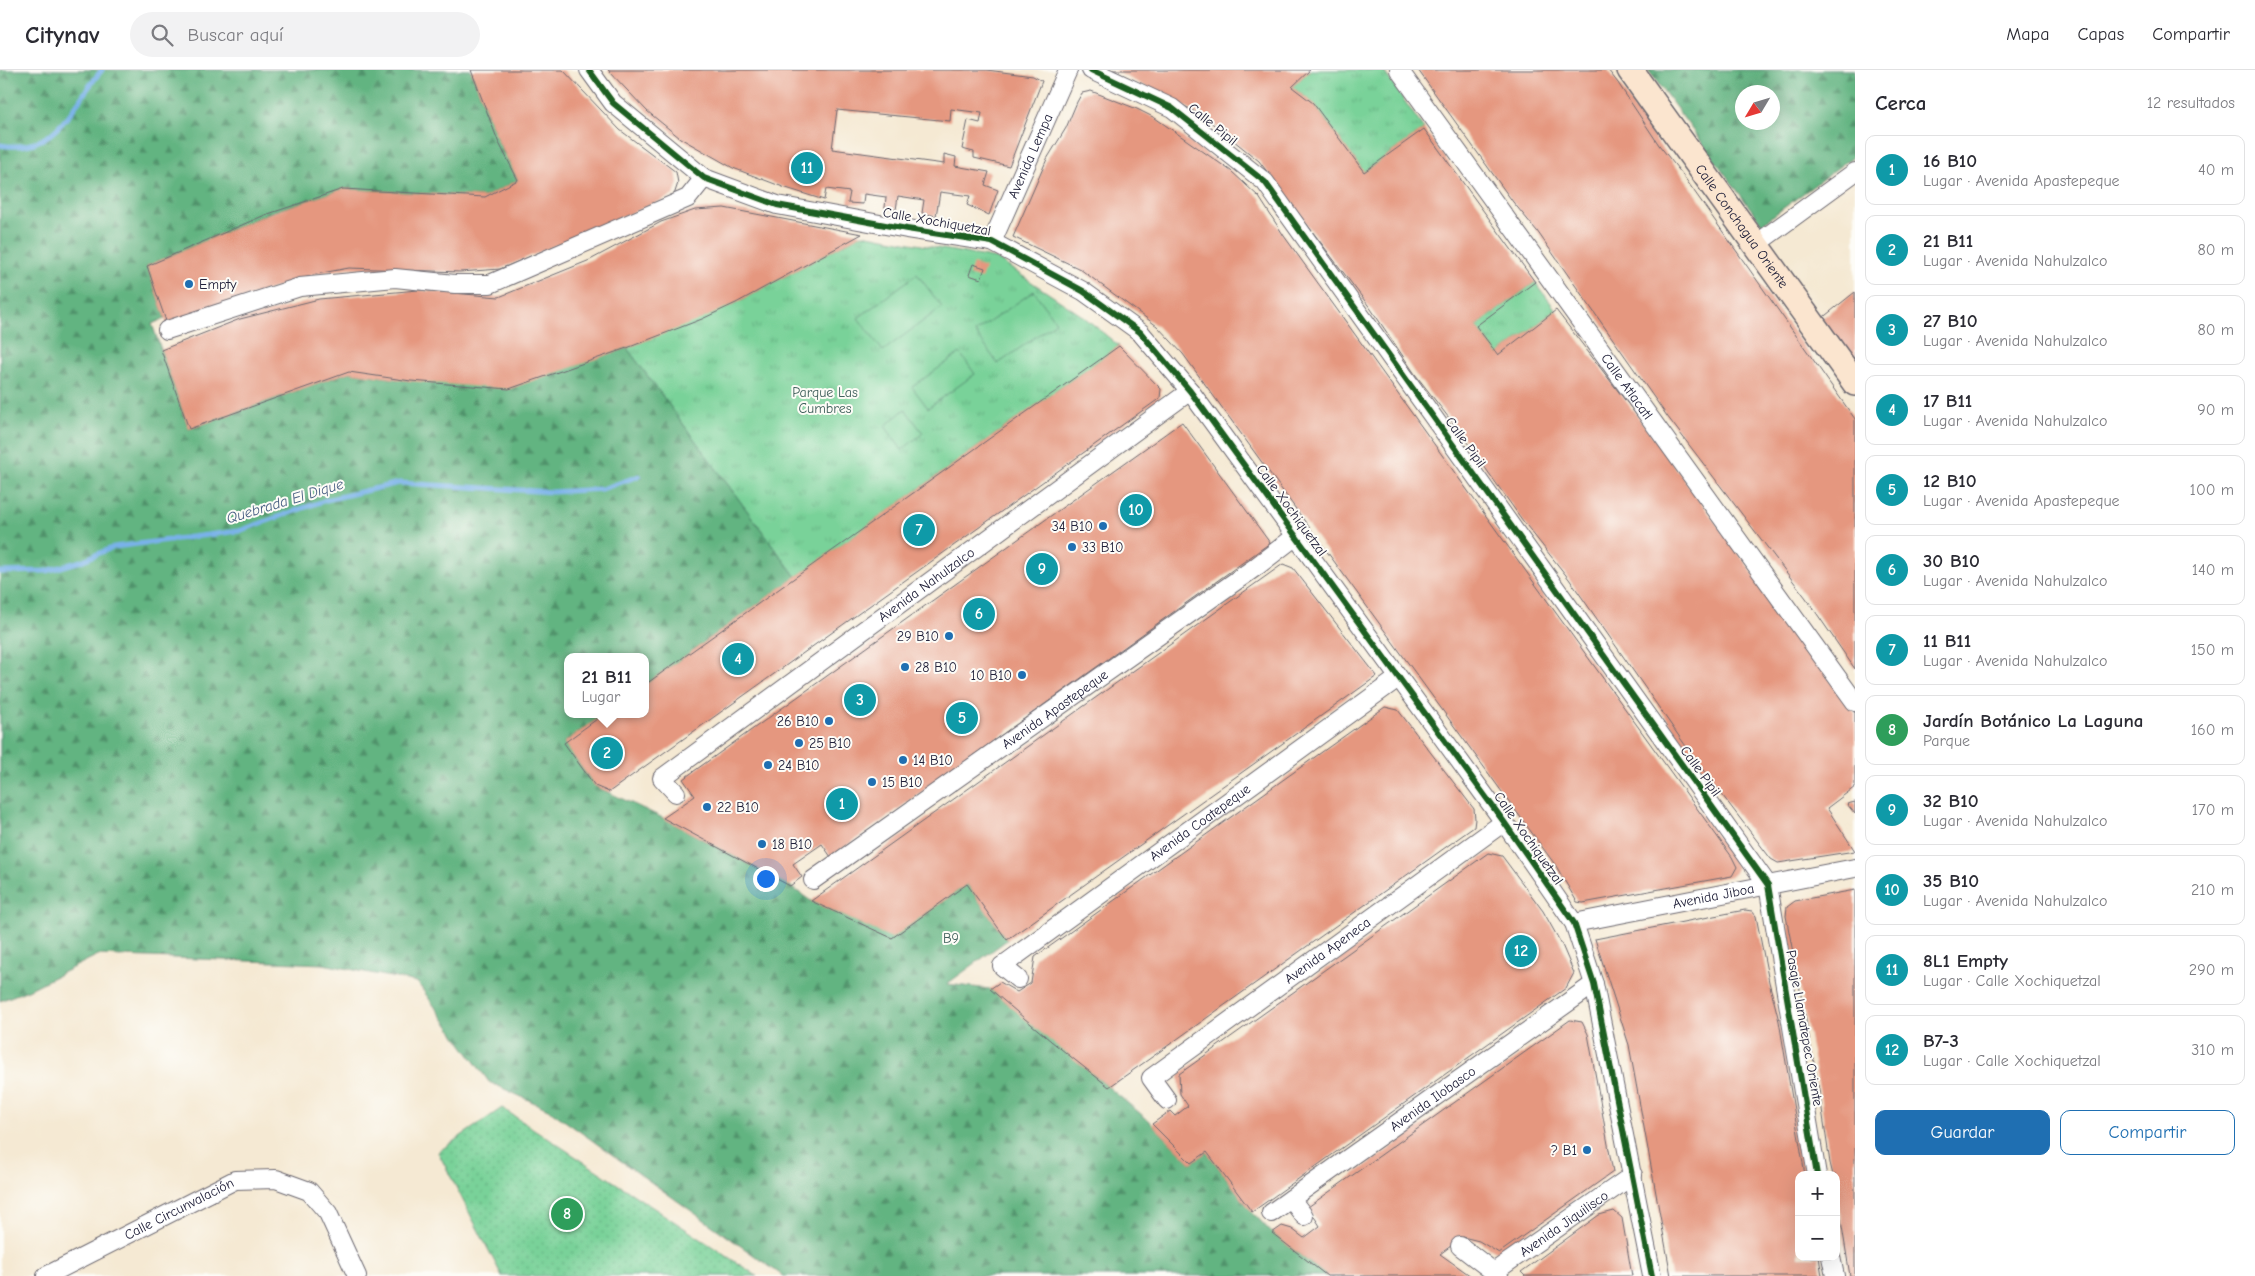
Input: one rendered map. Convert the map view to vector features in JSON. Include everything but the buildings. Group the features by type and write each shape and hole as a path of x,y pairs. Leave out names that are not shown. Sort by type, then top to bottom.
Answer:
{"main road":[{"name":"Calle Conchagua Oriente","path":"1630,70 1855,383"}],"street":[{"name":"Calle Xochiquetzal","path":"589,70 613,103 704,178 777,205 907,229 992,242 1082,291 1140,332 1190,391 1504,822 1574,923 1594,984 1652,1276"},
{"name":"Avenida Lempa","path":"992,242 1068,70"},
{"name":"Calle Pipil","path":"1091,70 1172,108 1265,182 1768,885"},
{"name":"Calle Atlacatl","path":"1399,70 1855,702"},
{"path":"1755,245 1855,172"},
{"path":"167,330 300,287 395,278 455,284 490,284 688,198 704,178"},
{"name":"Avenida Nahulzalco","path":"676,793 662,778 1190,391"},
{"name":"Avenida Apastepeque","path":"813,880 1249,572 1296,536"},
{"name":"Avenida Coatepeque","path":"1018,980 1002,966 1398,678"},
{"name":"Avenida Apeneca","path":"1167,1100 1151,1078 1504,822"},
{"name":"Avenida Jiboa","path":"1574,923 1855,868"},
{"name":"Pasaje Llamatepec Oriente","path":"1768,885 1816,1171"},
{"name":"Avenida Ilobasco","path":"1271,1213 1594,984"},
{"name":"Avenida Jiquilisco","path":"1460,1246 1497,1274 1633,1175"},
{"name":"Calle Circunvalación","path":"46,1276 235,1180 276,1179 309,1191 328,1213 358,1276"},
{"path":"1291,1199 1304,1216"},
{"path":"1833,1261 1835,1276"}],"green space":[{"name":"B9","path":"0,70 471,70 498,141 518,180 485,197 343,189 271,212 147,266 165,318 152,324 189,429 349,372 411,381 589,360 627,348 796,577 649,682 649,653 564,653 564,718 598,718 564,743 595,786 663,818 790,886 811,901 892,937 967,884 1007,940 947,984 990,989 1147,1119 1191,1163 1207,1152 1252,1212 1272,1233 1327,1276 783,1276 548,1109 489,1082 417,982 323,964 98,955 28,990 0,1001"},
{"path":"1310,70 1383,70 1424,129 1364,172 1313,103 1292,87"},
{"path":"1648,70 1855,70 1855,155 1762,224"},
{"name":"Parque Las Cumbres","path":"862,234 997,259 1084,317 1119,346 796,577 627,348 736,303"},
{"path":"917,274 942,307 883,351 858,318"},
{"path":"1535,282 1556,310 1498,355 1476,326"},
{"path":"1034,291 1056,322 998,364 975,332"},
{"path":"960,353 975,374 928,408 912,387"},
{"path":"905,409 923,433 902,450 885,426"},
{"path":"502,1108 757,1276 502,1276 438,1152"}],"waterway":[{"path":"0,145 20,146 36,142 50,135 71,112 102,70"},
{"name":"Quebrada El Dique","path":"0,572 47,571 81,561 114,547 239,531 326,500 399,483 552,492 602,489 639,476"}],"cycle path":[{"path":"589,70 613,103 704,178 777,205 907,229 992,242 1083,291 1140,332 1190,391 1504,822 1574,923 1594,984 1652,1276"},
{"path":"1091,70 1172,108 1265,182 1768,885 1816,1171"}],"place":[{"name":"8L1 Empty","path":"807,168"},
{"name":"Empty","path":"189,284"},
{"name":"35 B10","path":"1136,510"},
{"name":"34 B10","path":"1103,526"},
{"name":"11 B11","path":"919,530"},
{"name":"33 B10","path":"1072,547"},
{"name":"32 B10","path":"1042,569"},
{"name":"30 B10","path":"979,614"},
{"name":"29 B10","path":"949,636"},
{"name":"17 B11","path":"738,659"},
{"name":"28 B10","path":"905,667"},
{"name":"10 B10","path":"1022,675"},
{"name":"27 B10","path":"860,700"},
{"name":"12 B10","path":"962,718"},
{"name":"26 B10","path":"829,721"},
{"name":"25 B10","path":"799,743"},
{"name":"21 B11","path":"607,753"},
{"name":"14 B10","path":"903,760"},
{"name":"24 B10","path":"768,765"},
{"name":"15 B10","path":"872,782"},
{"name":"16 B10","path":"842,804"},
{"name":"22 B10","path":"707,807"},
{"name":"18 B10","path":"762,844"},
{"name":"B7-3","path":"1521,951"},
{"name":"? B1","path":"1587,1150"},
{"name":"Jardín Botánico La Laguna","path":"567,1214"}]}
